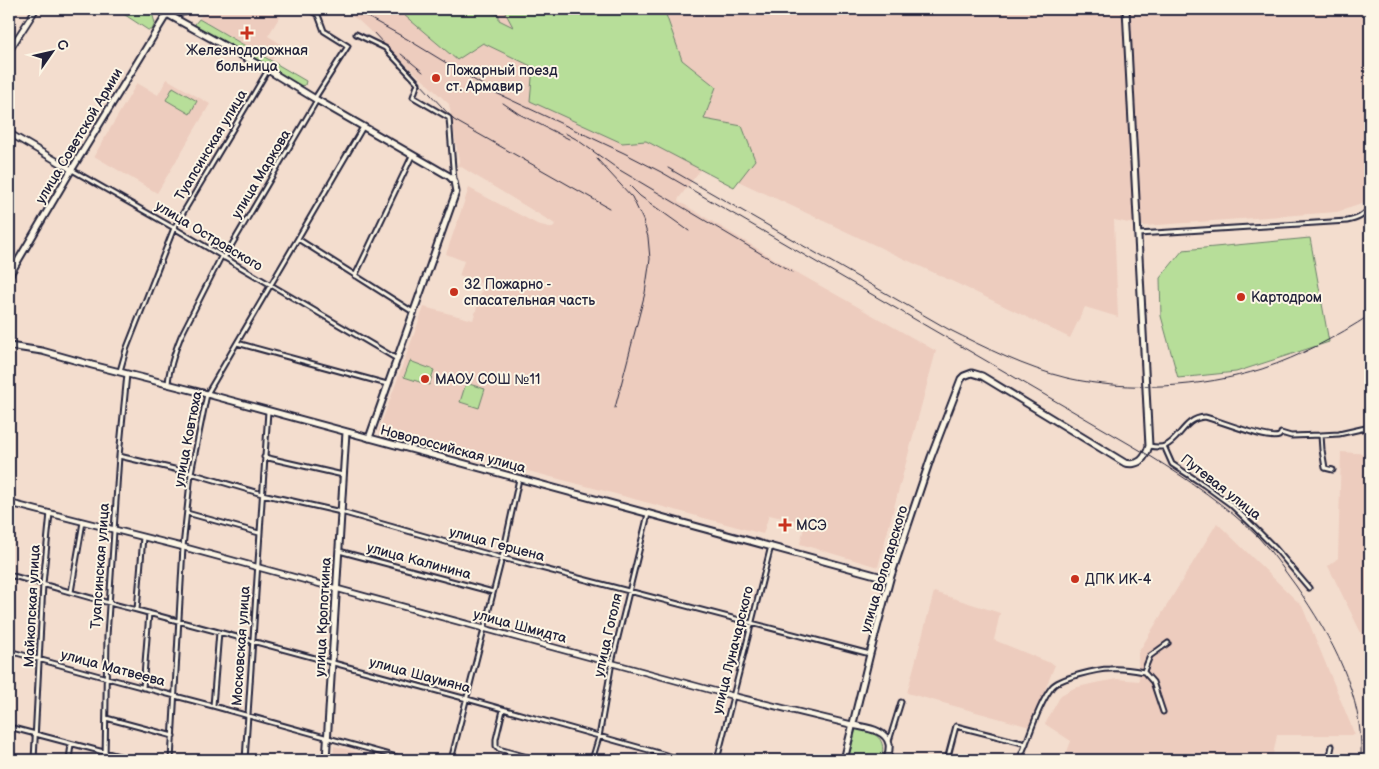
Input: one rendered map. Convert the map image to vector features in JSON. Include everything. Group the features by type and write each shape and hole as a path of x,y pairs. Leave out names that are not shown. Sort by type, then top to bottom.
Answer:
{"main road":[{"path":"158,9 180,12 191,9"},
{"path":"1126,9 1149,446"},
{"path":"169,11 316,100 449,176 454,181 456,192 369,438"},
{"name":"улица Советской Армии","path":"9,276 169,11"},
{"name":"Новороссийская улица","path":"9,346 42,351 268,410 890,579"},
{"name":"улица Володарского","path":"844,760 890,579 957,388 964,376 972,373 976,374 1125,463 1137,464 1147,452 1149,446"},
{"name":"улица Кропоткина","path":"326,760 346,432"},
{"name":"улица Шмидта","path":"853,725 877,731 889,741"},
{"path":"887,760 890,746 889,741"}],"street":[{"path":"9,51 36,9"},
{"name":"улица Маркова","path":"168,384 168,378 181,336 223,258 348,46 324,31 318,15 308,9"},
{"path":"356,34 385,48 418,83 413,97 449,118 454,181"},
{"name":"Туапсинская улица","path":"120,371 126,350 174,228 268,70"},
{"name":"улица Ковтюха","path":"171,760 183,547 191,473 206,394 363,127"},
{"name":"улица Островского","path":"9,133 396,359"},
{"path":"355,276 412,156"},
{"path":"1137,234 1347,221 1357,219 1370,208"},
{"path":"298,239 413,312"},
{"path":"236,343 388,384"},
{"name":"Туапсинская улица","path":"105,760 109,604 118,456 127,374"},
{"name":"Московская улица","path":"245,760 268,410"},
{"path":"1149,446 1169,444 1193,421 1200,418 1214,419 1263,435 1276,436 1282,433 1291,436 1339,434 1370,427"},
{"path":"1321,435 1326,468 1333,470"},
{"name":"Путевая улица","path":"1164,446 1172,464 1230,504 1275,548 1309,588"},
{"name":"улица Герцена","path":"118,456 191,473 262,494 341,512 502,558 870,654"},
{"path":"264,457 343,475"},
{"path":"451,760 502,558 519,479"},
{"path":"9,503 9,512"},
{"name":"улица Шмидта","path":"9,503 183,547 733,696 853,725"},
{"name":"Майкопская улица","path":"34,760 43,584 50,513"},
{"path":"187,513 259,533"},
{"name":"улица Гоголя","path":"592,760 599,737 612,662 648,514"},
{"path":"71,592 83,522"},
{"path":"137,610 143,537"},
{"name":"улица Луначарского","path":"717,760 771,546"},
{"name":"улица Калинина","path":"339,551 493,592"},
{"name":"улица Шаумяна","path":"9,575 109,604 149,613 467,699 684,760"},
{"path":"143,688 149,613"},
{"path":"213,706 219,632"},
{"path":"1144,672 1150,656 1168,643"},
{"name":"улица Матвеева","path":"9,651 408,760"},
{"path":"1019,760 1041,706 1054,685 1069,678 1099,669 1144,672 1153,682 1163,712"},
{"path":"889,741 901,702"},
{"path":"503,710 496,746 499,749 538,760"},
{"path":"106,718 173,736"},
{"path":"947,760 956,726 1026,744"},
{"path":"9,727 134,760"},
{"path":"70,760 71,744"},
{"path":"1329,760 1332,746"}],"shaded area":[{"name":"Железнодорожная больница","path":"205,9 275,9 282,13 268,36 281,44 272,60 199,19"},
{"path":"340,9 1370,9 1370,196 1365,203 1337,212 1144,226 1114,220 1118,317 1085,307 1070,338 704,165 678,201 796,272 936,351 878,567 800,544 805,523 769,515 763,534 378,432 424,307 473,320 484,284 459,276 464,261 446,254 469,188 537,224 553,228 555,224 458,165 459,161 449,104 358,20"},
{"path":"167,79 210,104 157,193 94,156 137,83 158,95"},
{"path":"1341,452 1370,454 1370,642 1365,641 1328,566 1338,558"},
{"path":"1217,523 1302,606 1355,735 1277,735 1272,760 1064,760 1071,741 1045,724 1061,695 1074,688 1117,679 1139,681 1138,653"},
{"path":"934,592 1000,613 994,640 1055,665 1030,727 907,693"},
{"path":"334,746 387,760 333,760"}],"green space":[{"path":"116,9 151,9 155,23 152,30 148,30"},
{"path":"397,9 481,9 499,15 499,20 513,27 505,12 506,9 664,9 682,60 716,87 704,119 742,126 755,160 734,187 646,141 622,143 530,101 533,67 483,43 457,60"},
{"path":"199,19 306,81 305,85 301,86 196,27 195,24"},
{"path":"173,87 197,101 190,114 166,100"},
{"name":"Картодром","path":"1310,238 1329,342 1236,372 1178,378 1161,316 1160,278 1183,250"},
{"path":"410,361 434,370 429,385 404,377"},
{"path":"466,383 485,389 479,408 460,402"},
{"path":"856,729 870,732 879,738 883,746 881,760 848,760"}],"railway":[{"path":"353,9 407,39 494,92 663,173 1150,456 1207,494 1259,538 1296,586 1322,626 1343,668 1351,690 1361,736 1361,760"},
{"path":"373,32 454,120 609,208"},
{"path":"401,54 423,72"},
{"path":"503,103 519,114 569,139"},
{"path":"565,133 618,169 792,272"},
{"path":"597,159 632,197 643,220 648,237 650,259 645,293 615,408"},
{"path":"668,168 948,329 1021,363 1067,378 1115,385 1140,386 1165,386 1215,380 1276,364 1331,338 1370,315"},
{"path":"630,186 640,196 689,231"},
{"path":"1367,741 1370,710"}],"place":[{"name":"Железнодорожная больница","path":"247,33"},
{"name":"Пожарный поезд ст. Армавир","path":"436,78"},
{"name":"32 Пожарно - спасательная часть","path":"454,292"},
{"name":"Картодром","path":"1241,297"},
{"name":"МАОУ СОШ №11","path":"425,379"},
{"name":"МСЭ","path":"785,525"},
{"name":"ДПК ИК-4","path":"1075,579"}]}
